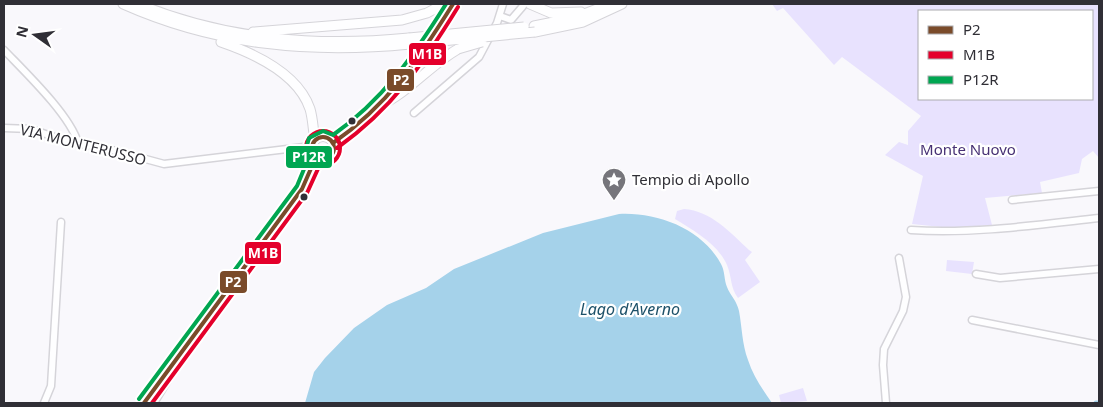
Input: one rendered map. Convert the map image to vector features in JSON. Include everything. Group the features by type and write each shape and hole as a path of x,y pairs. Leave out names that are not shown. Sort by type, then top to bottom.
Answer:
{"highway":[{"path":"123,4 163,20 208,34 249,42 307,48 356,49 410,41 535,29 593,12 610,4"},
{"path":"138,4 190,22 242,34 320,42 410,41"},
{"path":"242,34 402,20 427,13 444,4"},
{"path":"470,35 502,35 583,22 622,4"},
{"path":"527,5 557,14 593,12"},
{"path":"208,34 216,40 259,57 283,74 308,104 314,143"},
{"path":"379,106 391,100 430,67 458,50 496,39 502,35"}],"main road":[{"path":"333,143 379,106 409,74 453,4"},
{"path":"144,403 302,189 316,157 314,143 327,137 333,143 334,152 330,157 322,159 316,157"}],"street":[{"path":"414,113 479,56 500,16 503,4"},
{"path":"500,16 511,20 527,5"},
{"path":"4,50 58,111 76,134 78,143"},
{"name":"VIA MONTERUSSO","path":"4,128 31,129 69,142 164,164 314,143"},
{"path":"1012,200 1099,191"},
{"path":"911,230 950,232 996,230 1099,218"},
{"path":"44,403 50,386 62,222"},
{"path":"886,403 883,365 884,349 903,311 906,297 899,258"},
{"path":"976,274 1000,278 1099,269"},
{"path":"972,320 1099,345"},
{"path":"154,403 173,372 174,360"}],"green space":[{"name":"Monte Nuovo","path":"772,4 1099,4 1099,158 1093,151 1082,159 1079,173 1040,182 1042,193 985,198 992,225 951,228 912,224 923,176 885,155 899,142 908,145 908,131 921,116 842,57 834,65 783,8 777,11"},
{"path":"684,209 711,218 752,252 745,260 760,282 738,298 729,269 723,257 704,238 675,219 677,211"},
{"path":"947,260 974,262 972,274 946,271"},
{"path":"803,388 807,401 781,403 779,395"}],"water":[{"name":"Lago d'Averno","path":"619,214 649,216 678,225 703,241 713,252 722,267 727,287 738,307 744,348 750,366 758,383 772,403 305,403 314,372 325,358 354,328 387,305 426,288 454,269 543,233"}],"transit line":[{"name":"P12R","path":"139,399 297,186 309,157 306,149 309,138 323,131 333,135 367,107 396,76 446,4"},
{"name":"P2","path":"333,143 353,128 386,97 414,63 453,4"},
{"name":"M1B","path":"337,148 374,118 405,84 432,48 458,7"},
{"name":"M1B","path":"323,131 330,132 335,136 339,141 340,148 339,155 335,160 330,164 323,165 316,164 311,160 307,155 306,148 307,141 311,136 316,132 323,131"},
{"name":"P2","path":"323,137 331,140 334,148 331,156 323,159 315,156 312,148 315,140 323,137"},
{"name":"P2","path":"144,403 302,189 316,157"},
{"name":"M1B","path":"152,403 307,193 322,160"}],"place":[{"name":"Tempio di Apollo","path":"614,201"}]}
